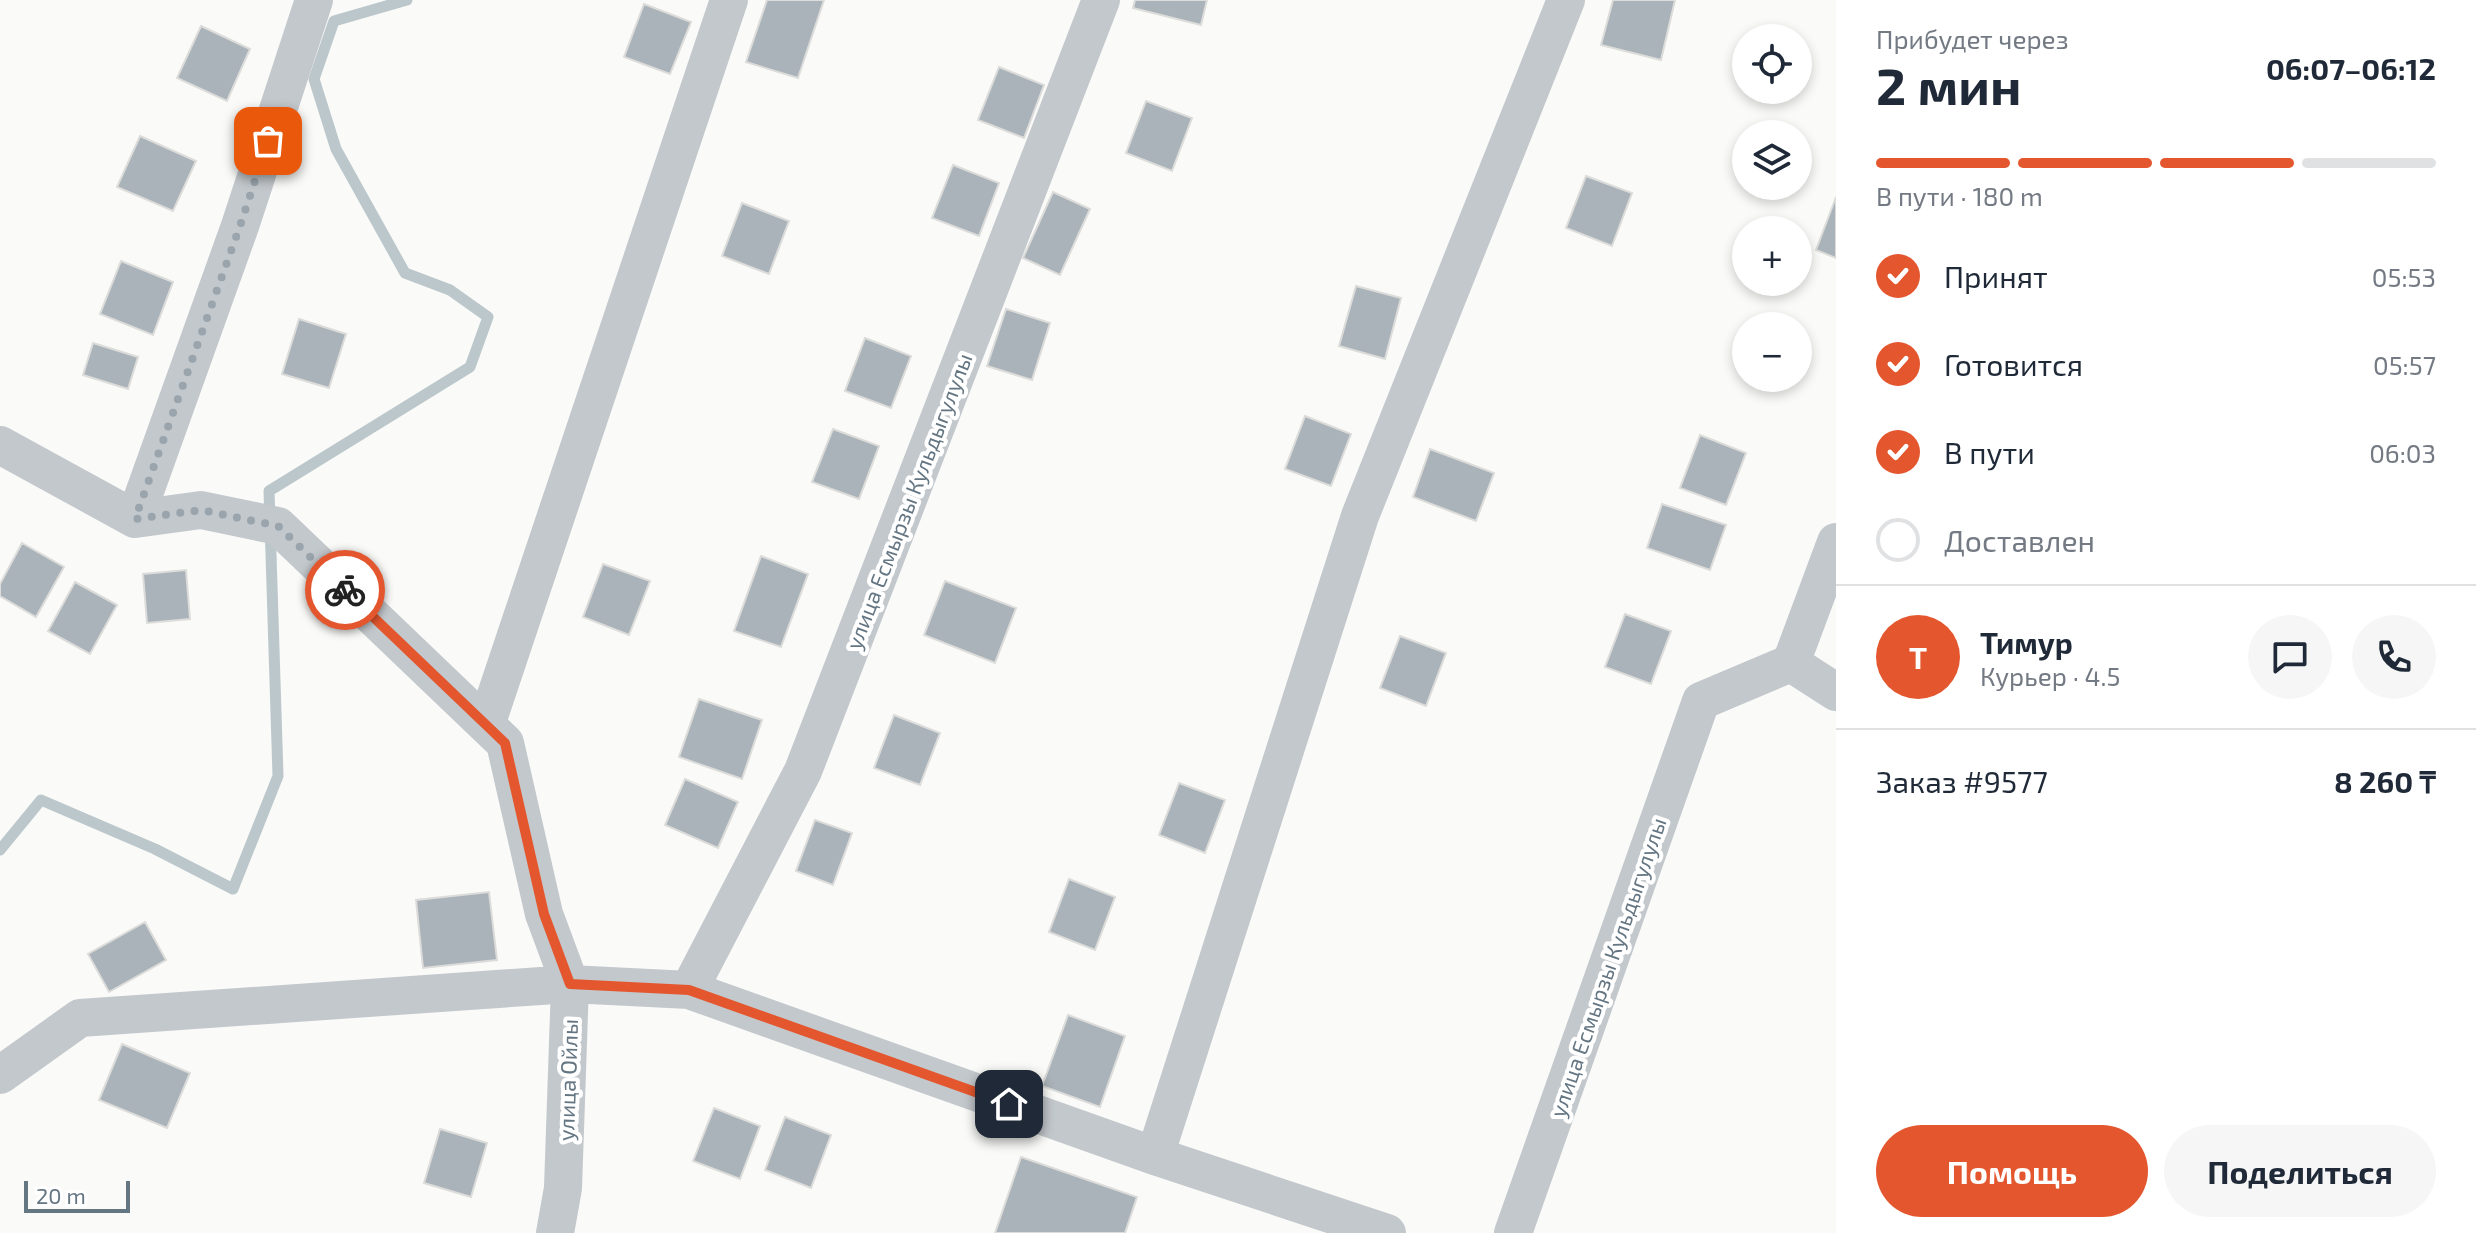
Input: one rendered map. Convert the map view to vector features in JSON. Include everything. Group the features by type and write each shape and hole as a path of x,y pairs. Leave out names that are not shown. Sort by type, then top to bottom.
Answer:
{"street":[{"path":"0,445 135,519 240,226 314,0"},
{"path":"486,725 729,0"},
{"name":"улица Есмырзы Кульдыгулулы","path":"689,990 803,771 1101,0"},
{"path":"1155,1156 1360,516 1566,0"},
{"name":"улица Ойлы","path":"135,519 201,510 278,526 505,743 544,914 570,984 563,1188 555,1233"},
{"path":"1836,542 1791,663 1836,692"},
{"name":"улица Есмырзы Кульдыгулулы","path":"1513,1233 1701,701 1791,663"},
{"path":"0,1075 80,1018 570,984 689,990 1155,1156 1387,1233"}],"building":[{"path":"767,0 824,0 798,78 746,62"},
{"path":"1135,0 1207,0 1201,25 1133,8"},
{"path":"1613,0 1675,0 1661,60 1601,45"},
{"path":"644,4 691,22 670,74 624,57"},
{"path":"201,26 250,49 227,101 177,78"},
{"path":"999,67 1044,85 1024,138 978,120"},
{"path":"1146,101 1192,118 1172,171 1126,153"},
{"path":"140,136 196,161 173,211 117,187"},
{"path":"953,165 999,183 979,236 932,218"},
{"path":"1586,176 1632,193 1612,246 1566,228"},
{"path":"1053,192 1090,209 1060,275 1023,258"},
{"path":"1836,197 1836,258 1816,250"},
{"path":"742,203 789,221 769,274 722,256"},
{"path":"121,261 173,282 153,335 100,314"},
{"path":"1356,286 1401,298 1385,359 1339,346"},
{"path":"1006,309 1050,323 1032,380 987,366"},
{"path":"299,319 346,334 329,388 282,374"},
{"path":"865,338 911,356 891,408 845,391"},
{"path":"93,343 138,357 128,389 83,375"},
{"path":"1305,416 1351,434 1331,486 1285,469"},
{"path":"833,429 879,446 859,499 812,482"},
{"path":"1700,435 1746,453 1726,505 1680,488"},
{"path":"1430,449 1494,473 1476,521 1413,497"},
{"path":"1662,504 1726,525 1710,570 1647,548"},
{"path":"22,543 64,567 36,617 0,596 0,584"},
{"path":"761,556 808,574 781,647 734,631"},
{"path":"603,564 650,581 629,635 583,617"},
{"path":"186,570 190,619 147,623 143,574"},
{"path":"945,581 1016,608 995,663 924,635"},
{"path":"75,582 117,605 90,654 48,631"},
{"path":"1625,614 1671,631 1651,684 1605,667"},
{"path":"1400,636 1446,653 1426,706 1380,688"},
{"path":"699,699 762,720 742,779 679,757"},
{"path":"894,715 940,733 920,785 874,768"},
{"path":"685,779 738,802 718,848 665,825"},
{"path":"1179,783 1225,800 1205,853 1159,835"},
{"path":"815,820 852,833 833,885 796,871"},
{"path":"1069,879 1115,897 1095,950 1049,932"},
{"path":"489,892 497,960 423,968 416,900"},
{"path":"145,922 166,960 109,992 88,954"},
{"path":"1068,1015 1125,1036 1100,1107 1042,1086"},
{"path":"122,1044 190,1073 167,1128 99,1100"},
{"path":"714,1108 760,1126 740,1179 693,1161"},
{"path":"785,1117 831,1135 811,1188 765,1170"},
{"path":"440,1129 487,1143 471,1197 424,1183"},
{"path":"1021,1157 1137,1197 1125,1233 995,1233"}],"waterway":[{"path":"0,850 41,800 155,849 233,889 278,776 269,491 470,367 488,317 450,290 405,273 336,149 314,79 334,21 407,0"}],"way so far":[{"path":"268,141 135,519 201,510 278,526 345,590"}],"route":[{"path":"345,590 505,743 544,914 570,984 689,990 1009,1104"}]}
